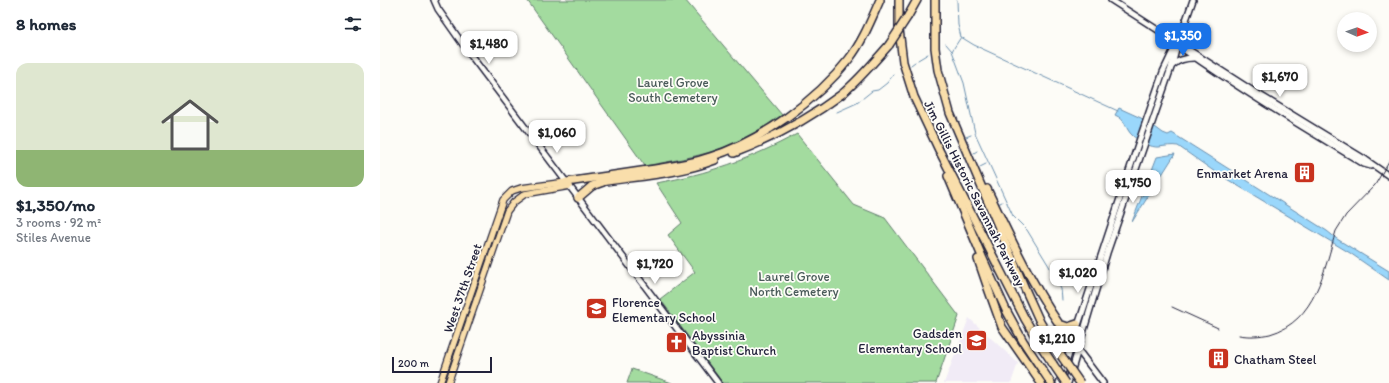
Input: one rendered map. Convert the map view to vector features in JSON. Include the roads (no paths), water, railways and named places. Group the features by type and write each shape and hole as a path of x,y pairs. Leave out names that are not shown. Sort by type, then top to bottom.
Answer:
{"highway":[{"path":"568,184 674,166 710,158 737,147 774,126 817,93 849,58 860,42 880,0"},
{"name":"Jim Gillis Historic Savannah Parkway","path":"899,0 899,29 902,62 914,97 939,150 1025,319 1041,346 1067,383"},
{"path":"568,184 656,174 702,165 744,149 784,131 815,113 842,93 863,74 889,46 917,0"},
{"name":"Jim Gillis Historic Savannah Parkway","path":"935,0 935,48 938,70 950,113 1040,322 1080,383"},
{"path":"939,150 969,228 1006,310 1051,383"},
{"path":"967,153 978,171 1034,285 1072,342"},
{"path":"578,198 592,186 604,181"},
{"path":"969,228 1002,326 1010,340 1041,383"},
{"path":"1059,324 1068,327 1077,324"}],"main road":[{"name":"West 37th Street","path":"440,383 503,200 512,191 521,188 568,184"},
{"name":"West 37th Street","path":"448,383 507,211 514,202 525,194 568,184"}],"street":[{"path":"434,0 438,9 469,53 718,383"},
{"path":"1111,0 1366,160 1389,176"},
{"path":"1067,383 1107,253 1172,66 1178,43 1193,0"},
{"path":"1178,43 1195,58 1294,122 1364,164 1374,166"},
{"path":"1059,383 1077,324 1137,146 1167,63 1178,43"},
{"path":"1172,66 1185,58 1195,58"},
{"path":"1072,342 1103,383"}],"water":[{"path":"1119,108 1141,118 1163,133 1168,135 1172,133 1327,231 1337,239 1389,271 1389,280 1350,253 1215,172 1178,146 1156,147 1138,140 1130,133 1122,119 1115,115"},
{"path":"1175,154 1132,222 1157,157"}],"waterway":[{"path":"957,0 958,25 961,37 974,45 1118,111"},
{"path":"961,37 952,51 964,83 975,133 1013,216 1027,230 1049,266 1061,289 1062,300"},
{"path":"946,44 952,51"},
{"path":"918,60 928,54"},
{"path":"911,65 915,62"},
{"path":"837,112 857,103 872,91 878,90 887,83 893,75"},
{"path":"966,137 971,135"},
{"path":"980,167 986,164"},
{"path":"998,204 1002,202"}],"railway":[{"path":"1239,335 1255,336 1270,334 1286,327 1298,318 1308,306 1316,292 1336,231 1346,215 1375,185 1389,161"},
{"path":"1172,307 1218,328"}],"place":[{"name":"Enmarket Arena","path":"1304,173"},
{"name":"Florence Elementary School","path":"597,309"},
{"name":"Gadsden Elementary School","path":"977,340"},
{"name":"Abyssinia Baptist Church","path":"676,342"},
{"name":"Chatham Steel","path":"1219,359"}],"park label":[{"name":"Laurel Grove South Cemetery","path":"673,90"},
{"name":"Laurel Grove North Cemetery","path":"794,284"}]}
